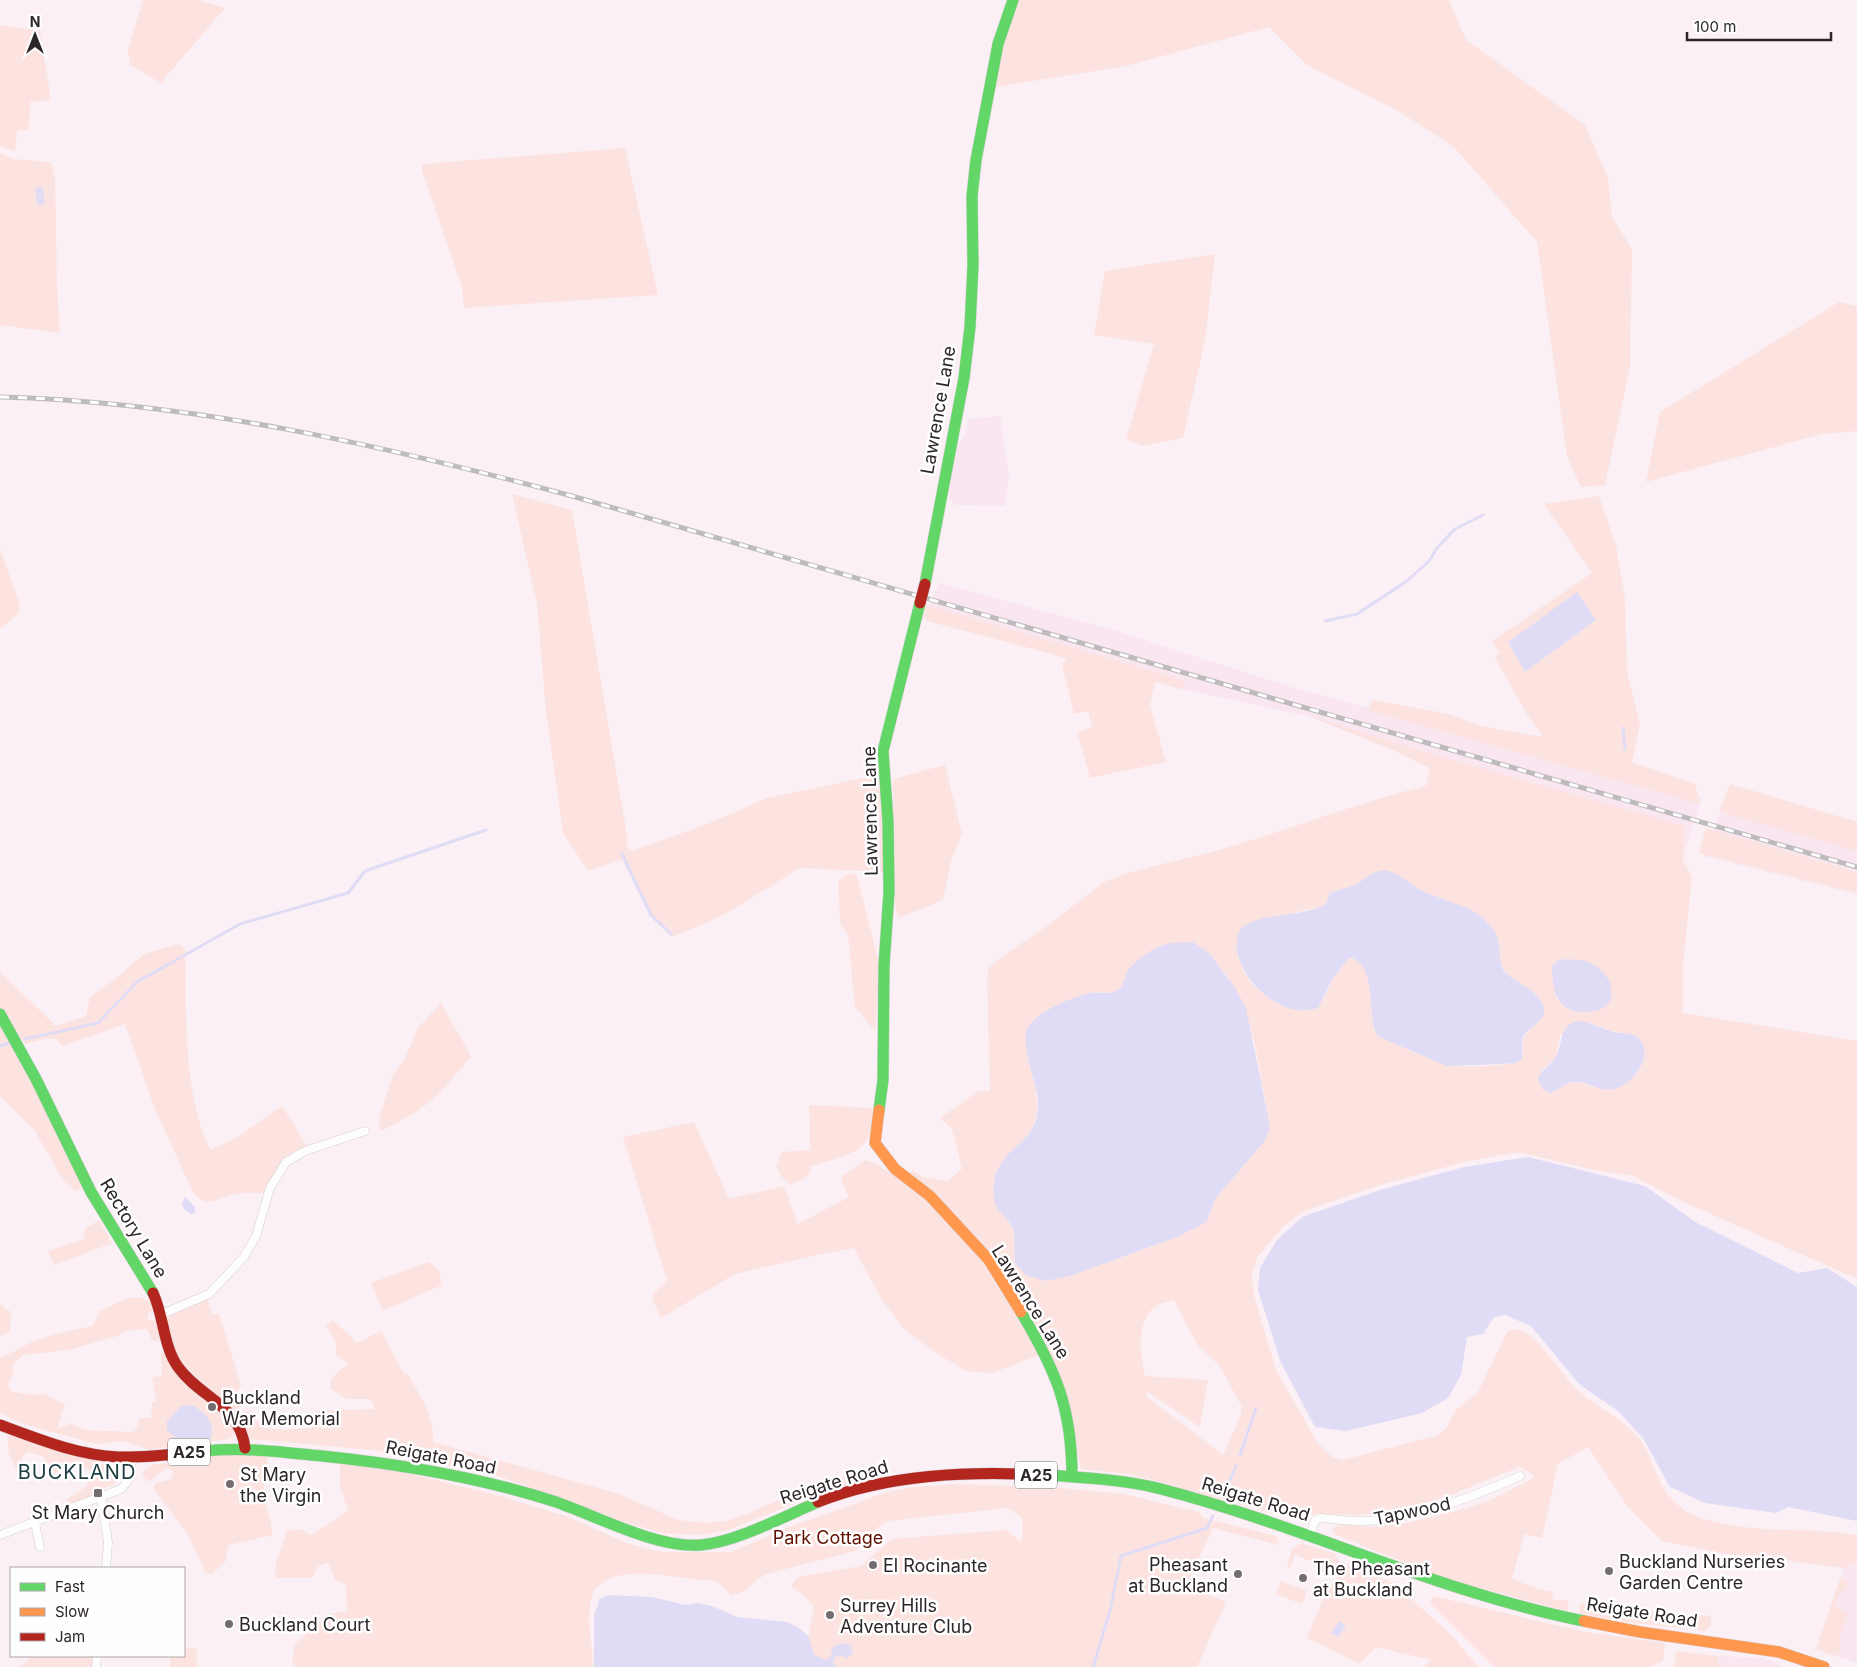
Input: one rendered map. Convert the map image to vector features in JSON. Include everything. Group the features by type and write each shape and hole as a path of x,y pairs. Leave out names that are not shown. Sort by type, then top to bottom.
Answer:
{"street":[{"name":"Lawrence Lane","path":"1013,0 998,44 976,160 972,196 973,265 969,336 964,378 925,584 883,751 888,821 889,892 884,966 883,1080 875,1143 895,1169 930,1196 989,1260 1040,1344 1057,1379 1065,1404 1072,1446 1072,1478"},
{"name":"Rectory Lane","path":"0,1014 18,1042 91,1192 134,1259 162,1314 176,1364 237,1421 245,1439 245,1448"},
{"path":"162,1314 209,1294 250,1249 256,1236 270,1188 286,1162 304,1151 365,1131"},
{"name":"Reigate Road","path":"0,1425 30,1437 85,1452 133,1458 245,1448 397,1464 472,1480 546,1499 670,1544 700,1545 732,1537 826,1499 862,1488 910,1478 1018,1474 1159,1488 1310,1534 1453,1587 1526,1607 1640,1632 1779,1652 1824,1667"},
{"path":"0,1535 121,1489 127,1482 133,1458"},
{"name":"Tapwood","path":"1310,1534 1314,1520 1320,1518 1359,1521 1400,1516 1455,1502 1520,1476"},
{"path":"101,1498 108,1542 106,1567"},
{"path":"35,1523 40,1547"}],"shaded area":[{"path":"43,187 45,204 37,205 35,188"},
{"path":"1000,416 1009,476 1005,506 956,505 949,499 951,474 956,444 966,436 968,419"},
{"path":"939,583 1114,630 1291,687 1702,798 1683,857 1430,768 1391,749 1308,716 1181,689 1067,659 926,614"},
{"path":"1577,592 1596,620 1525,672 1508,642"},
{"path":"1730,784 1857,822 1857,894 1704,856"},
{"path":"1384,870 1398,875 1428,893 1477,913 1493,930 1499,942 1501,963 1505,972 1535,994 1543,1005 1543,1016 1523,1037 1522,1059 1515,1063 1447,1066 1379,1037 1373,1021 1366,973 1360,964 1352,958 1348,959 1332,980 1318,1008 1305,1010 1291,1009 1278,1004 1266,996 1247,975 1240,962 1237,950 1237,938 1242,928 1258,920 1317,908 1326,904 1330,893 1355,885 1375,872"},
{"path":"1193,942 1209,953 1236,989 1246,1008 1269,1121 1269,1131 1264,1142 1215,1199 1208,1219 1203,1224 1177,1237 1070,1276 1046,1281 1026,1275 1015,1263 1013,1229 997,1208 994,1200 994,1184 997,1171 1002,1162 1029,1133 1034,1125 1037,1114 1037,1093 1026,1040 1030,1024 1049,1009 1067,1001 1090,993 1116,991 1122,986 1130,968 1143,956 1158,947 1174,943"},
{"path":"1565,959 1588,962 1600,969 1611,986 1611,999 1607,1005 1591,1012 1585,1012 1568,1009 1562,1004 1555,991 1552,966 1557,961"},
{"path":"1578,1021 1637,1037 1642,1043 1644,1058 1632,1079 1620,1087 1607,1090 1577,1082 1566,1084 1551,1093 1542,1089 1538,1078 1556,1056 1564,1030 1567,1026"},
{"path":"1528,1157 1645,1186 1697,1223 1798,1273 1827,1268 1857,1287 1857,1521 1788,1507 1776,1513 1705,1503 1670,1487 1643,1438 1618,1411 1579,1384 1531,1326 1505,1315 1494,1317 1483,1334 1467,1337 1461,1375 1448,1398 1422,1413 1346,1431 1315,1427 1281,1363 1258,1290 1260,1268 1277,1240 1302,1217 1380,1190 1464,1167"},
{"path":"185,1197 195,1207 195,1213 191,1214 184,1209 182,1203"},
{"path":"191,1405 205,1414 211,1423 212,1434 210,1440 182,1444 167,1430 167,1421 180,1407"},
{"path":"1857,1562 1857,1663 1816,1649 1844,1568"},
{"path":"608,1595 652,1597 685,1605 697,1603 712,1606 737,1617 787,1622 799,1628 808,1636 814,1655 827,1660 831,1655 833,1647 841,1643 851,1645 853,1653 847,1658 840,1655 835,1657 833,1662 836,1667 594,1667 594,1615 600,1599"},
{"path":"1339,1621 1346,1626 1338,1637 1331,1633"},
{"path":"1719,1656 1764,1658 1785,1667 1717,1667"}],"green space":[{"path":"143,0 197,0 225,8 164,79 163,84 130,65 128,50"},
{"path":"1019,0 1449,0 1466,40 1585,125 1608,178 1612,217 1632,249 1630,367 1605,485 1581,487 1567,456 1537,242 1454,147 1395,109 1307,65 1269,27 1126,66 996,87 1000,57"},
{"path":"0,25 40,31 51,100 30,102 29,130 17,131 15,151 0,146"},
{"path":"625,148 658,295 464,308 462,287 422,171 422,164"},
{"path":"0,153 13,159 51,162 55,178 60,333 0,325"},
{"path":"1215,254 1205,341 1183,438 1143,446 1126,439 1154,344 1094,335 1105,271"},
{"path":"1839,302 1857,306 1857,431 1822,434 1646,482 1660,412"},
{"path":"512,494 572,510 628,841 626,845 631,851 705,825 767,798 878,775 883,823 883,872 800,868 722,916 672,937 651,917 623,861 620,860 588,871 563,833 546,712 537,604"},
{"path":"1599,496 1616,546 1625,599 1627,671 1640,725 1632,762 1695,784 1700,804 1367,710 1373,700 1449,714 1481,726 1543,737 1525,711 1495,658 1500,653 1492,641 1592,573 1544,504","holes":["1596,620 1525,672 1508,642"]},
{"path":"0,549 20,605 19,613 0,629"},
{"path":"926,605 1186,681 1181,689 1155,682 1150,705 1166,762 1090,778 1077,732 1092,728 1088,711 1074,714 1062,665 1067,658 927,621 924,616"},
{"path":"1308,716 1445,758 1684,826 1683,860 1692,877 1683,966 1683,1013 1857,1041 1857,1279 1675,1198 1634,1176 1594,1170 1522,1153 1512,1153 1464,1162 1384,1184 1304,1211 1285,1225 1258,1256 1252,1273 1254,1295 1276,1370 1317,1442 1332,1457 1343,1460 1435,1436 1446,1429 1456,1410 1478,1392 1507,1332 1515,1329 1520,1330 1535,1340 1581,1393 1623,1423 1637,1436 1647,1451 1666,1492 1686,1511 1710,1521 1752,1528 1837,1532 1857,1535 1857,1562 1844,1568 1721,1553 1662,1541 1628,1507 1588,1447 1558,1464 1542,1538 1524,1534 1512,1579 1538,1589 1553,1592 1552,1599 1569,1601 1567,1611 1440,1577 1334,1534 1333,1528 1339,1525 1369,1527 1402,1524 1457,1511 1488,1501 1534,1478 1531,1473 1520,1467 1443,1498 1408,1508 1362,1515 1317,1514 1294,1519 1129,1474 1081,1469 1074,1438 1042,1354 992,1373 966,1371 933,1351 903,1328 879,1295 854,1248 735,1274 661,1318 653,1301 653,1294 667,1281 623,1137 694,1122 729,1199 784,1186 798,1224 849,1197 842,1182 842,1176 865,1160 911,1184 908,1176 913,1170 922,1177 948,1181 962,1169 952,1129 940,1118 979,1091 990,1091 987,976 989,968 996,961 1047,926 1104,882 1136,871 1217,851 1426,786 1430,768 1391,749","holes":["1375,872 1398,875 1500,953 1500,960 1507,973 1536,994 1531,1027 1522,1043 1524,1052 1515,1063 1468,1067 1453,1065 1426,1057 1380,1038 1375,1031 1373,1022 1366,973 1361,963 1352,957 1348,959 1332,980 1324,999 1289,1007 1271,1000 1251,983 1238,957 1236,944 1260,920 1321,907 1326,904 1330,893 1355,885","1193,942 1213,960 1229,979 1241,1000 1249,1023 1260,1070 1269,1131 1264,1142 1215,1199 1208,1218 1203,1224 1177,1237 1070,1276 1046,1281 1026,1275 1015,1263 1014,1232 1006,1217 1021,1144 1029,1134 1037,1113 1036,1091 1028,1057 1058,1005 1093,992 1112,993 1121,988 1127,972 1155,949 1164,945","1552,974 1569,1010 1557,999","1590,1022 1611,1031 1630,1034 1641,1065 1640,1068 1626,1082 1615,1087 1605,1089 1574,1082 1566,1084 1558,1090 1541,1071 1556,1057 1560,1035","1174,1300 1198,1346 1219,1365 1242,1407 1240,1417 1223,1455 1146,1396 1148,1392 1200,1427 1208,1380 1145,1376 1141,1350 1142,1330 1144,1321 1149,1313 1161,1304"]},
{"path":"945,765 962,833 951,861 943,900 899,918 895,904 893,779"},
{"path":"1730,784 1857,822 1857,851 1730,815 1720,810"},
{"path":"1706,828 1857,872 1857,893 1699,853"},
{"path":"848,874 857,875 880,967 875,1031 855,1007 848,935 840,923 838,881"},
{"path":"179,944 185,949 186,1026 190,1077 201,1127 210,1150 239,1136 282,1106 307,1146 282,1161 264,1193 239,1193 209,1202 199,1198 193,1192 156,1112 125,1024 63,1046 56,1039 44,1039 25,1044 0,1007 0,972 56,1026 86,1016 90,997 144,954"},
{"path":"441,1003 471,1056 432,1100 410,1116 380,1131 379,1118 392,1077 406,1056 418,1028"},
{"path":"0,1022 17,1048 84,1188 76,1191 64,1181 34,1130 0,1096"},
{"path":"809,1105 872,1108 870,1132 867,1140 857,1149 842,1157 811,1166 807,1176 790,1185 781,1176 776,1166 782,1152 810,1150"},
{"path":"99,1220 112,1243 54,1265 48,1251 84,1239 85,1229"},
{"path":"428,1262 439,1270 442,1285 383,1311 371,1283"},
{"path":"128,1298 142,1298 150,1301 152,1312 148,1314 148,1320 158,1321 160,1341 152,1340 147,1329 125,1331 117,1336 68,1350 23,1355 12,1365 14,1372 8,1385 11,1391 31,1395 44,1394 65,1404 57,1429 72,1423 93,1431 132,1433 137,1428 140,1418 151,1418 152,1402 156,1401 152,1377 162,1376 161,1353 164,1353 174,1369 221,1409 234,1425 234,1433 230,1439 150,1450 123,1441 96,1444 23,1424 0,1413 0,1357 40,1339 62,1332 93,1326 99,1311"},
{"path":"207,1299 213,1315 219,1313 241,1386 238,1390 241,1406 235,1412 179,1362 167,1321 170,1316"},
{"path":"0,1304 11,1312 10,1332 0,1337"},
{"path":"333,1320 357,1343 381,1331 405,1375 408,1374 426,1407 432,1424 433,1442 620,1494 678,1520 707,1523 726,1521 809,1487 838,1478 887,1469 888,1476 863,1481 812,1497 725,1531 698,1535 662,1533 625,1522 501,1477 380,1451 250,1439 239,1417 242,1412 251,1410 261,1427 282,1430 311,1428 316,1411 374,1409 371,1399 347,1399 330,1389 331,1379 348,1363 336,1355 336,1343 326,1326"},
{"path":"7,1434 51,1445 89,1458 115,1472 117,1480 114,1484 101,1490 98,1486 93,1487 94,1492 90,1497 69,1505 67,1499 83,1489 91,1480 89,1470 74,1467 49,1476 44,1457 28,1452 22,1457 20,1467 16,1469 9,1455"},
{"path":"223,1454 266,1456 268,1459 264,1482 264,1496 272,1535 229,1545 225,1562 212,1574 206,1574 188,1535 153,1488 156,1483 172,1479 173,1472 168,1467 149,1482 142,1475 145,1469 152,1465"},
{"name":"Park Cottage","path":"340,1463 389,1469 493,1494 569,1517 626,1543 662,1552 731,1552 784,1529 887,1492 913,1487 957,1484 1051,1487 1124,1494 1199,1512 1203,1518 1276,1536 1279,1545 1213,1528 1186,1585 1226,1602 1197,1667 823,1667 806,1647 814,1608 804,1595 791,1586 797,1577 861,1566 892,1539 1006,1530 1021,1542 1023,1527 1021,1517 1007,1508 888,1521 875,1530 855,1551 767,1574 737,1594 731,1595 716,1581 642,1574 624,1575 607,1579 596,1589 590,1605 589,1620 593,1667 296,1667 292,1663 295,1644 327,1615 347,1611 346,1585 335,1580 328,1563 318,1566 312,1578 275,1578 276,1566 286,1531 300,1529 311,1535 348,1511 340,1486"},
{"path":"1301,1543 1336,1554 1339,1561 1333,1575 1320,1570 1321,1565 1295,1555 1290,1568 1287,1567 1292,1549"},
{"path":"1350,1562 1397,1586 1456,1639 1479,1667 1424,1667 1431,1660 1376,1647 1359,1664 1307,1638 1325,1594"},
{"path":"1841,1576 1848,1583 1845,1591 1840,1592 1835,1607 1848,1613 1839,1639 1842,1651 1836,1656 1816,1649"},
{"path":"1281,1581 1307,1591 1302,1604 1276,1594"},
{"path":"1433,1596 1586,1632 1665,1643 1663,1661 1649,1667 1494,1667 1430,1603"},
{"path":"1580,1603 1621,1611 1711,1616 1711,1626 1705,1631 1620,1621 1579,1613"},
{"path":"185,1648 197,1648 197,1667 170,1667 170,1657 185,1657"},
{"path":"1676,1651 1719,1656 1717,1667 1674,1667"},
{"path":"30,1657 92,1657 92,1667 17,1667 25,1663"}],"waterway":[{"path":"1325,621 1357,614 1407,581 1429,561 1437,548 1455,529 1483,515"},
{"path":"1623,728 1625,749"},
{"path":"25,1039 98,1023 137,982 240,924 348,893 365,871 486,830"},
{"path":"622,854 651,915 671,934"},
{"path":"0,1046 11,1042"},
{"path":"1240,1455 1256,1408"},
{"path":"1223,1496 1236,1466"},
{"path":"1093,1667 1110,1611 1121,1556 1207,1528 1213,1516"}],"railway":[{"path":"0,397 73,401 217,417 360,444 431,460 572,496 1857,867"}],"traffic: fast":[{"path":"925,584 964,378 970,327 973,265 972,196 976,160 998,44 1013,0"},
{"path":"879,1110 883,1080 884,965 889,892 888,821 883,751 920,603"},
{"path":"0,1014 36,1079 91,1192 153,1293"},
{"path":"1021,1312 1044,1353 1060,1391 1069,1430 1072,1477"},
{"path":"205,1451 249,1450 278,1452 351,1459 439,1472 553,1501 646,1537 684,1545 715,1543 745,1534 818,1502"},
{"path":"1044,1475 1119,1481 1161,1489 1267,1521 1476,1593 1530,1609 1584,1621"}],"traffic: slow":[{"path":"879,1110 875,1143 895,1169 930,1196 989,1260 1021,1312"},
{"path":"1584,1621 1640,1632 1779,1652 1824,1667"}],"traffic: jam":[{"path":"920,603 925,584"},
{"path":"153,1293 173,1359 187,1378 218,1403 236,1422 242,1433 245,1448"},
{"path":"0,1425 58,1446 103,1456 162,1456 205,1451"},
{"path":"818,1502 872,1485 929,1476 958,1474 1044,1475"}],"place":[{"name":"Buckland War Memorial","path":"212,1407"},
{"name":"St Mary the Virgin","path":"230,1484"},
{"name":"St Mary Church","path":"98,1493"},
{"name":"El Rocinante","path":"873,1565"},
{"name":"Buckland Nurseries Garden Centre","path":"1609,1571"},
{"name":"Pheasant at Buckland","path":"1238,1574"},
{"name":"The Pheasant at Buckland","path":"1303,1578"},
{"name":"Surrey Hills Adventure Club","path":"830,1615"},
{"name":"Buckland Court","path":"229,1624"}],"district":[{"name":"BUCKLAND","path":"77,1472"}]}
